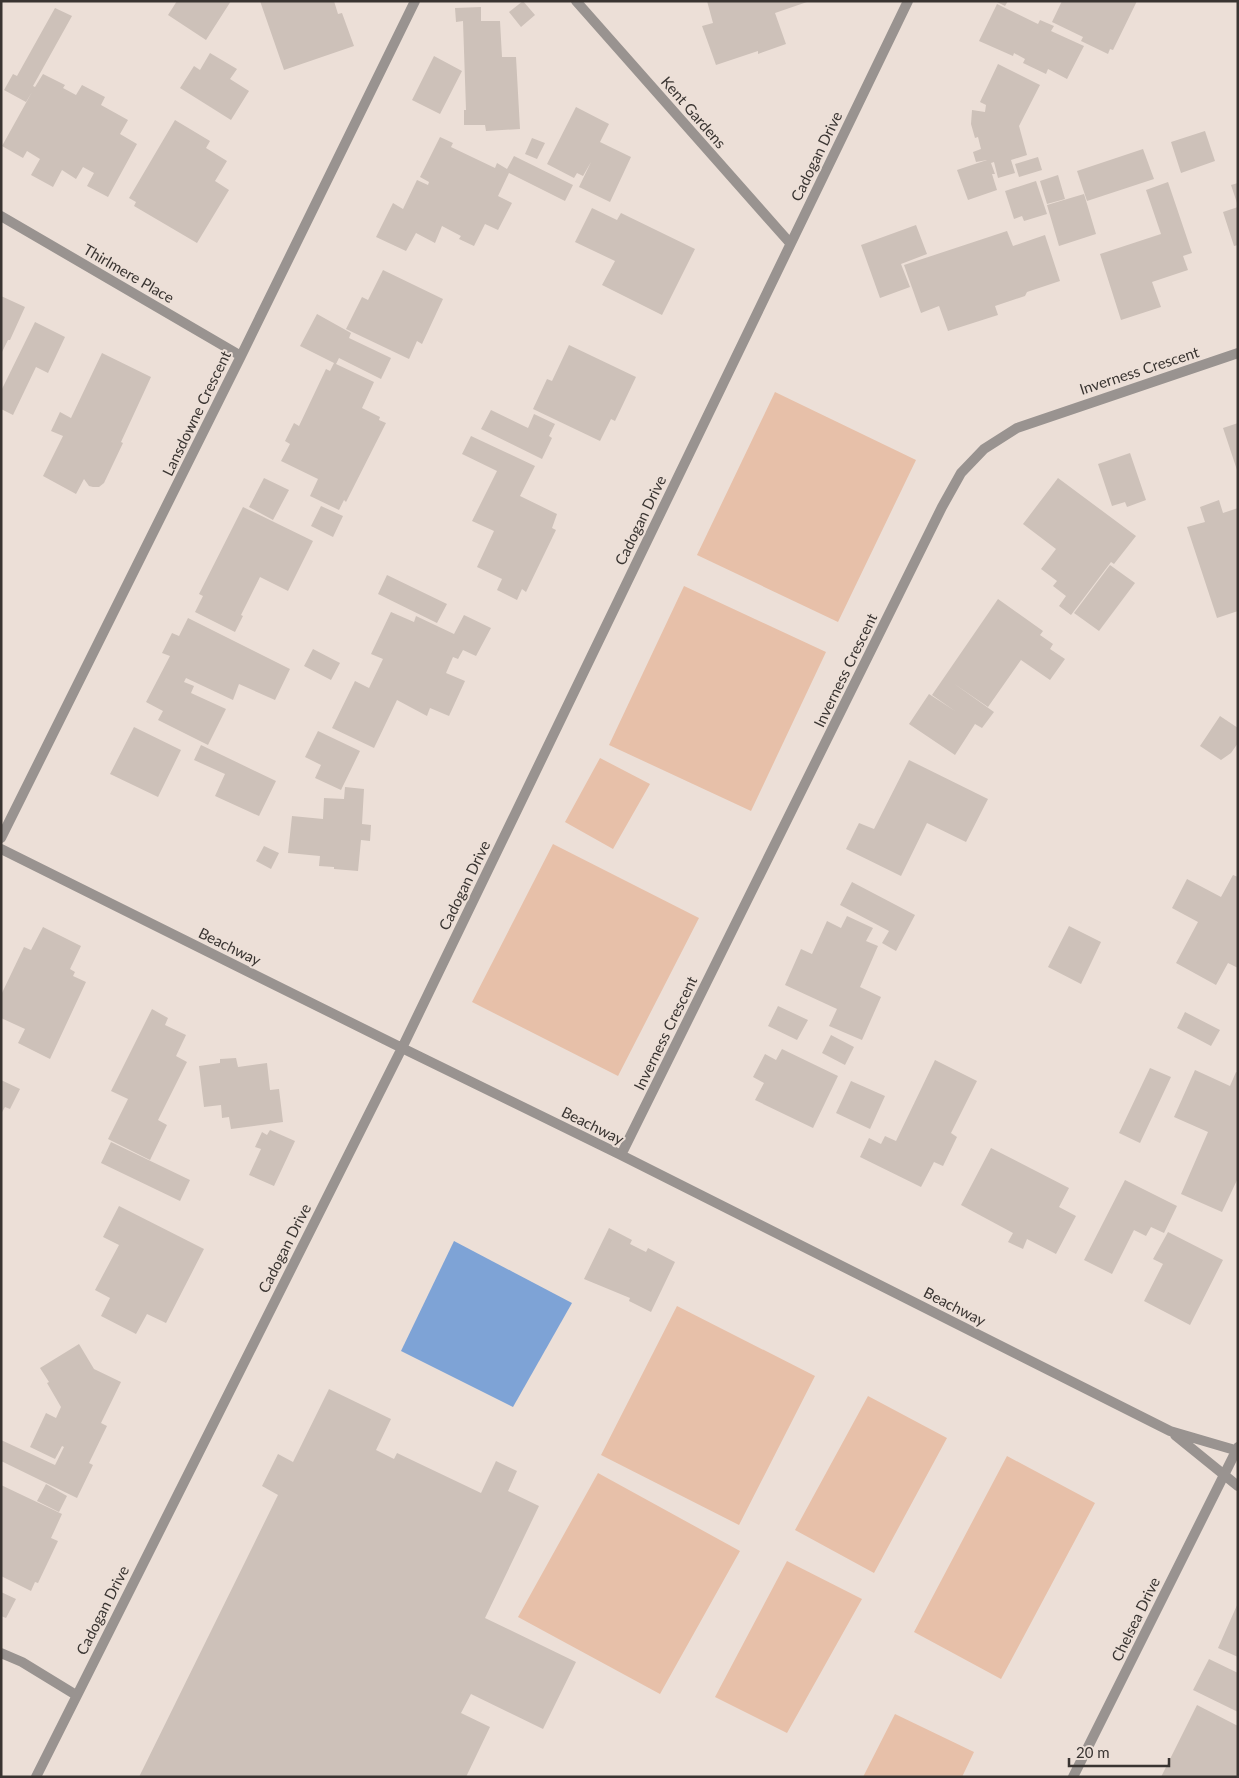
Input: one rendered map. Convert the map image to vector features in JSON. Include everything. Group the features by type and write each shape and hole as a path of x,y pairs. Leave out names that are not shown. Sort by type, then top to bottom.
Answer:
{"street":[{"name":"Lansdowne Crescent","path":"1,838 415,1"},
{"name":"Kent Gardens","path":"576,1 790,243"},
{"name":"Cadogan Drive","path":"36,1777 402,1048 908,1"},
{"name":"Thirlmere Place","path":"1,216 241,356"},
{"name":"Inverness Crescent","path":"621,1155 960,473 984,449 1016,428 1238,353"},
{"name":"Beachway","path":"1,848 621,1155 1170,1431 1237,1450"},
{"name":"Beachway","path":"1170,1431 1238,1486"},
{"name":"Chelsea Drive","path":"1073,1777 1237,1450"},
{"path":"1,1653 22,1662 76,1696"}],"shaded area":[{"path":"775,392 916,460 838,622 697,555"},
{"path":"684,586 826,652 751,811 609,745"},
{"path":"600,758 650,784 613,849 565,822"},
{"path":"553,844 699,918 618,1076 472,1002"},
{"path":"677,1306 815,1376 739,1525 601,1455"},
{"path":"868,1396 947,1438 874,1573 795,1530"},
{"path":"1007,1456 1095,1503 1001,1679 914,1632"},
{"path":"598,1473 740,1551 660,1694 518,1617"},
{"path":"787,1561 862,1599 787,1733 715,1697"},
{"path":"895,1714 974,1752 962,1777 863,1777"}],"water":[{"path":"454,1241 572,1303 513,1407 401,1351"}],"building":[{"path":"177,1 231,1 206,40 168,15"},
{"path":"260,1 334,1 338,14 342,13 354,46 284,70"},
{"path":"523,1 535,15 521,27 509,12"},
{"path":"707,1 807,2 775,13 786,44 758,54 758,51 716,65 702,26 713,23"},
{"path":"995,1 1008,1 1005,6"},
{"path":"1062,1 1137,1 1113,50 1110,49 1108,54 1081,41 1083,37 1052,22"},
{"path":"997,4 1038,24 1040,20 1054,26 1051,31 1084,46 1067,79 1048,69 1046,74 1023,63 1025,59 1014,53 1013,56 979,41"},
{"path":"481,7 481,21 500,21 502,57 516,57 520,129 486,131 485,125 464,125 464,110 466,110 463,21 456,22 455,8"},
{"path":"55,8 72,16 33,86 35,87 43,74 65,85 63,88 76,95 82,85 105,97 101,105 128,120 120,134 137,144 108,197 87,186 94,173 83,167 76,179 62,170 53,187 31,175 40,159 27,151 23,158 2,146 32,92 26,102 4,90 13,74 17,76"},
{"path":"210,53 237,69 230,79 249,91 231,120 180,88 194,66 200,70"},
{"path":"434,56 462,71 440,114 412,100"},
{"path":"998,64 1040,85 1019,126 1027,155 1011,160 1015,173 998,178 994,162 991,163 995,174 992,174 997,190 968,200 957,170 987,160 976,162 973,152 981,149 978,137 975,138 971,124 972,110 985,112 986,105 980,102"},
{"path":"576,107 609,124 600,142 631,157 610,202 579,187 591,162 583,176 577,173 574,178 547,164"},
{"path":"175,120 210,141 206,148 227,161 215,181 229,190 197,243 134,206 136,202 129,198"},
{"path":"1205,131 1215,161 1181,173 1171,142"},
{"path":"440,137 453,143 451,147 495,168 497,163 507,169 514,156 573,185 565,201 509,173 498,196 512,203 498,230 485,224 474,246 459,239 461,236 442,226 435,243 416,233 406,251 376,237 393,203 403,209 417,180 428,185 429,182 420,177"},
{"path":"532,138 545,143 537,159 525,154"},
{"path":"1143,149 1154,179 1087,201 1077,171"},
{"path":"1038,157 1042,170 1019,177 1015,164"},
{"path":"1058,175 1065,199 1047,204 1040,181"},
{"path":"1036,181 1047,214 1024,221 1022,216 1014,219 1005,191"},
{"path":"1168,182 1192,253 1183,256 1188,270 1152,282 1161,307 1121,320 1100,254 1161,234 1146,190"},
{"path":"1238,183 1238,203 1237,203 1231,185"},
{"path":"1084,194 1096,234 1059,246 1047,205"},
{"path":"1238,207 1238,245 1234,246 1223,212"},
{"path":"592,208 617,220 621,213 695,249 662,315 602,285 615,261 575,242"},
{"path":"916,225 927,254 901,264 910,287 880,298 861,245"},
{"path":"1007,231 1013,246 1045,235 1060,281 1027,292 1025,296 995,306 998,315 948,331 939,306 921,313 904,265"},
{"path":"383,270 443,299 422,344 417,341 409,359 346,329 362,297 368,300"},
{"path":"1,296 25,307 10,340 8,340 1,354"},
{"path":"317,314 351,333 349,338 391,358 381,379 339,358 336,364 374,382 362,408 380,417 379,420 386,423 346,502 344,500 339,510 310,496 318,479 281,461 290,444 285,441 294,423 299,426 326,369 330,371 334,363 300,346"},
{"path":"35,322 65,337 48,373 36,367 13,415 1,409 1,391"},
{"path":"569,345 636,377 615,421 611,419 600,441 533,409 547,379 552,381"},
{"path":"102,353 151,377 104,483 99,487 93,487 89,486 84,479 76,494 43,476 63,436 51,431 60,412 71,418"},
{"path":"491,410 528,428 534,414 555,424 549,436 552,438 542,459 481,429"},
{"path":"1238,423 1238,470 1237,470 1223,428"},
{"path":"471,436 535,466 520,496 557,514 552,528 556,530 526,592 522,589 517,600 497,590 502,579 477,567 494,531 472,521 497,471 462,454"},
{"path":"1130,453 1146,500 1127,507 1125,502 1112,506 1098,464"},
{"path":"264,478 289,490 273,520 249,507"},
{"path":"1058,478 1136,536 1114,564 1111,562 1071,615 1059,606 1066,596 1053,586 1057,581 1041,569 1056,549 1023,524"},
{"path":"1219,500 1223,513 1238,508 1238,611 1217,618 1187,527 1205,522 1200,507"},
{"path":"321,506 343,516 333,537 311,526"},
{"path":"243,507 313,541 288,591 260,577 241,615 243,616 235,632 195,612 203,596 199,594"},
{"path":"1110,565 1135,583 1099,631 1074,613"},
{"path":"387,575 447,604 437,623 378,594"},
{"path":"998,599 1043,631 1040,635 1053,644 1050,649 1065,659 1050,680 1021,660 988,707 953,683 994,712 982,728 975,724 955,755 909,724 929,694 955,711 932,695"},
{"path":"391,612 414,622 416,616 454,634 464,615 491,628 476,656 463,650 458,659 453,657 446,673 465,681 449,716 430,708 427,716 397,700 374,748 332,728 355,681 369,688 383,659 371,654"},
{"path":"188,618 290,669 275,700 239,684 233,700 186,678 184,682 194,686 191,693 226,709 208,745 158,720 163,711 146,702 170,656 162,653 172,633 179,636"},
{"path":"313,649 340,663 331,680 304,666"},
{"path":"1220,716 1238,728 1238,743 1231,753 1221,760 1200,746"},
{"path":"134,727 181,750 158,797 110,774"},
{"path":"318,731 360,751 341,790 315,778 321,765 305,757"},
{"path":"201,745 276,781 259,816 215,796 225,774 194,760"},
{"path":"909,760 988,799 966,842 927,823 901,876 846,849 859,823 874,829"},
{"path":"345,787 364,789 362,824 371,825 370,841 361,840 358,871 319,866 320,856 288,853 292,816 323,819 324,798 344,799"},
{"path":"264,846 279,853 271,869 256,861"},
{"path":"1233,875 1238,877 1238,968 1228,963 1216,985 1176,963 1198,922 1172,908 1187,879 1221,897"},
{"path":"852,882 915,915 896,951 882,943 889,931 840,905"},
{"path":"847,916 873,928 866,941 878,946 860,987 881,997 862,1040 829,1026 837,1009 785,985 801,949 812,954 827,921 841,928"},
{"path":"1069,926 1101,942 1081,984 1048,967"},
{"path":"43,927 81,946 70,969 75,972 73,976 86,982 50,1059 18,1043 25,1029 1,1018 1,995 24,947 31,950"},
{"path":"778,1006 808,1020 797,1040 768,1026"},
{"path":"152,1009 168,1018 165,1025 186,1035 176,1056 187,1062 158,1120 167,1125 150,1160 108,1139 128,1099 111,1091"},
{"path":"1185,1012 1220,1030 1211,1046 1177,1028"},
{"path":"831,1035 854,1047 845,1065 822,1053"},
{"path":"782,1049 838,1076 813,1128 755,1100 764,1083 753,1077 765,1054 776,1060"},
{"path":"236,1058 238,1067 267,1063 270,1090 279,1089 283,1122 231,1129 229,1117 222,1118 221,1105 204,1107 199,1066 220,1063 220,1059"},
{"path":"935,1060 977,1081 951,1133 957,1137 943,1166 934,1162 921,1187 860,1157 869,1138 881,1144 885,1136 896,1141"},
{"path":"1150,1068 1171,1077 1140,1143 1119,1133"},
{"path":"1195,1070 1230,1086 1236,1072 1238,1073 1238,1178 1222,1212 1181,1194 1208,1132 1174,1117"},
{"path":"1,1080 20,1089 10,1109 5,1107 1,1114"},
{"path":"851,1081 885,1096 870,1129 836,1113"},
{"path":"270,1130 295,1141 274,1186 249,1175 261,1149 255,1147 262,1132 267,1135"},
{"path":"111,1142 190,1180 180,1201 101,1163"},
{"path":"991,1148 1069,1188 1059,1207 1076,1216 1056,1254 1027,1239 1023,1249 1008,1242 1013,1233 961,1205"},
{"path":"1125,1180 1177,1206 1164,1233 1151,1227 1146,1236 1134,1230 1112,1274 1084,1260"},
{"path":"119,1206 204,1249 166,1323 147,1314 136,1334 101,1316 110,1298 95,1290 119,1245 103,1237"},
{"path":"609,1228 632,1240 630,1244 646,1252 648,1248 675,1262 651,1312 629,1301 630,1298 584,1279"},
{"path":"1168,1232 1223,1260 1190,1325 1144,1301 1163,1264 1153,1259"},
{"path":"79,1344 94,1369 121,1382 101,1423 107,1426 89,1463 93,1465 77,1498 1,1461 1,1440 55,1465 64,1447 62,1446 55,1459 30,1447 46,1413 56,1418 61,1407 40,1368"},
{"path":"329,1389 391,1419 376,1450 394,1459 397,1453 481,1493 496,1461 517,1471 508,1491 539,1506 485,1618 576,1662 543,1729 471,1694 461,1713 490,1727 466,1777 139,1777 278,1495 262,1486 278,1454 293,1462"},
{"path":"46,1484 67,1496 59,1512 37,1501"},
{"path":"1,1485 62,1514 51,1538 58,1541 38,1583 35,1582 31,1591 1,1576"},
{"path":"1,1592 16,1599 6,1618 1,1616"},
{"path":"1238,1603 1238,1657 1218,1648"},
{"path":"1209,1659 1238,1673 1238,1712 1193,1690"},
{"path":"1197,1705 1238,1726 1238,1773 1236,1777 1161,1777"}]}
